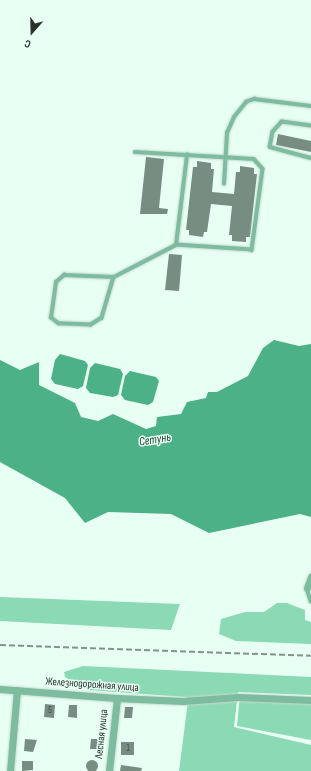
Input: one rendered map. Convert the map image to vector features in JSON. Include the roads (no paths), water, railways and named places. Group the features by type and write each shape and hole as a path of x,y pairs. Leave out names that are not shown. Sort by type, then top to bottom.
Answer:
{"street":[{"path":"307,588 311,577"},
{"name":"Железнодорожная улица","path":"0,689 117,698 183,701 238,697 311,700"},
{"path":"10,771 16,690"},
{"name":"Лесная улица","path":"109,771 117,698"}],"lane":[{"path":"224,184 227,134 234,117 246,102 254,99 311,106"},
{"path":"311,126 282,122 273,132 270,147 311,158"},
{"path":"114,277 102,318 91,325 59,324 51,318 56,282 64,275 114,277 176,245 252,250 263,169 254,159 135,152"},
{"path":"176,245 187,155"},
{"path":"307,588 311,601"}],"water":[{"name":"Сетунь","path":"274,340 299,346 311,344 311,517 300,514 209,533 171,514 108,512 85,523 65,498 0,462 0,360 20,370 39,362 39,385 75,403 81,417 98,421 113,414 146,429 156,426 157,417 181,414 187,402 206,398 208,392 217,392 248,376 263,348"},
{"path":"60,354 85,361 88,365 83,386 78,389 55,384 51,379 55,360"},
{"path":"95,363 120,369 123,374 118,395 113,397 90,393 86,388 90,368"},
{"path":"130,371 156,377 159,381 153,402 148,405 125,400 121,395 125,376"}],"railway":[{"path":"0,645 311,656"}]}
